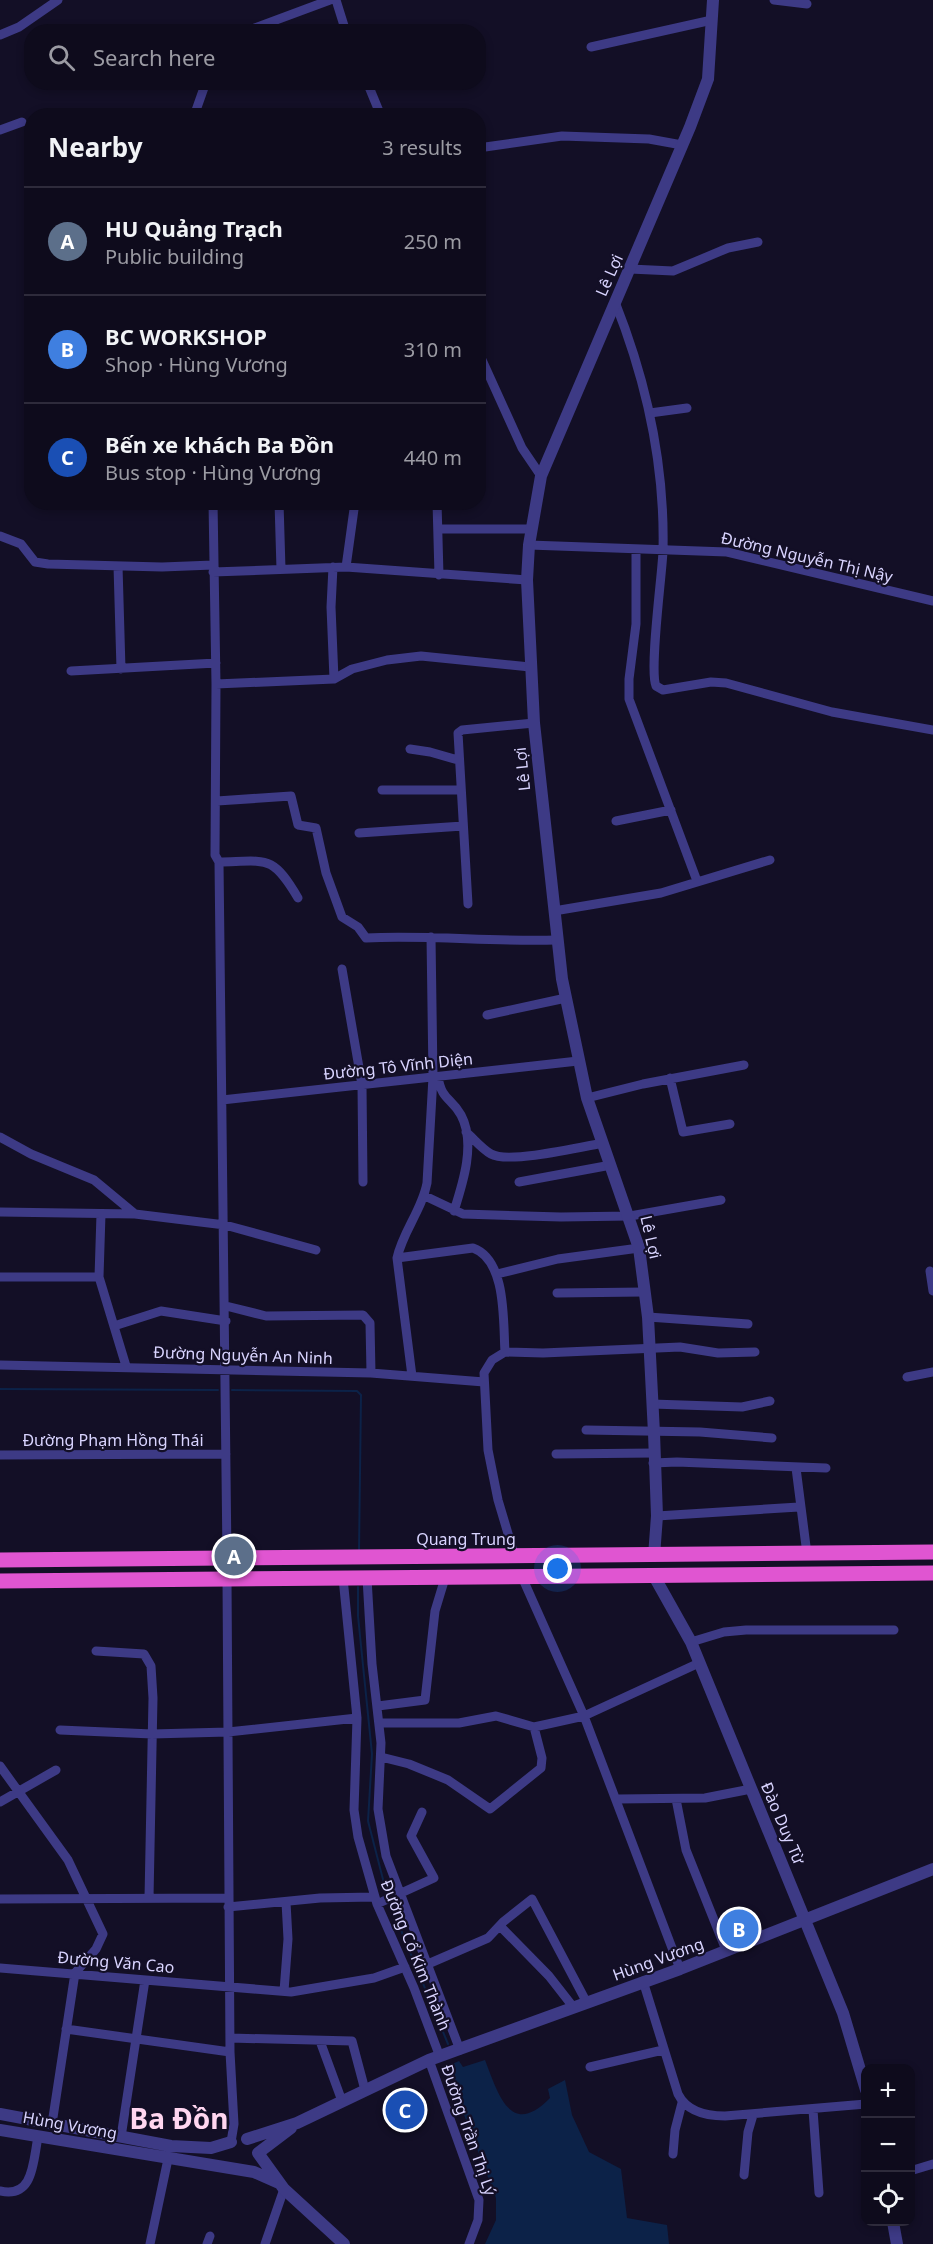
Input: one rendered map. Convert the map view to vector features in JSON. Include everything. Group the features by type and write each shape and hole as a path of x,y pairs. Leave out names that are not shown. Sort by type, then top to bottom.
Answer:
{"highway":[{"name":"Quang Trung","path":"0,1560 925,1552"},
{"path":"0,1581 925,1573 925,1552"},
{"path":"654,1556 654,1576"},
{"path":"334,1557 338,1578"},
{"path":"387,1557 387,1578"},
{"path":"445,1578 446,1557"},
{"path":"227,1559 227,1580"}],"street":[{"path":"0,35 19,27 58,0"},
{"path":"266,24 330,0"},
{"path":"336,0 344,24"},
{"name":"Lê Lợi","path":"654,1556 657,1516 650,1348 639,1248 630,1216 587,1098 556,940 534,723 526,580 531,529 541,477 708,79 713,0"},
{"path":"774,0 807,4"},
{"path":"591,47 712,20"},
{"path":"197,108 203,90"},
{"path":"370,90 378,108"},
{"path":"0,130 22,122"},
{"path":"486,147 562,136 649,139 682,145"},
{"path":"630,269 673,271 728,248 758,242"},
{"path":"615,302 630,340 650,413 661,504 663,549 654,680 659,689 711,682 726,683 832,712 933,730"},
{"path":"486,369 522,448 541,477"},
{"path":"650,413 687,408"},
{"path":"213,510 217,801 215,855 219,862 226,1305 227,1559"},
{"path":"279,510 281,569"},
{"path":"345,567 354,510"},
{"path":"437,510 439,575"},
{"path":"438,529 531,529"},
{"path":"0,536 16,541 34,562 41,563 281,569 345,567 526,580"},
{"name":"Đường Nguyễn Thị Nậy","path":"529,545 636,550 708,550 743,555 933,601"},
{"path":"636,550 636,624 629,699 697,881"},
{"path":"118,566 121,669"},
{"path":"333,567 331,607 334,679"},
{"path":"216,684 334,679 352,669 387,660 421,656 530,667"},
{"path":"71,671 216,663"},
{"path":"468,904 458,760 459,731 534,723"},
{"path":"410,749 458,760"},
{"path":"382,790 461,790"},
{"path":"217,801 291,796 298,825 316,828 326,873 345,920 354,924 366,938 430,937 519,942 556,940"},
{"path":"616,821 671,810"},
{"path":"359,833 462,826"},
{"path":"554,911 652,895 770,860"},
{"path":"219,862 269,862 284,874 298,898"},
{"path":"412,1376 397,1258 401,1240 425,1196 435,1077 430,937"},
{"path":"342,969 362,1085 363,1182"},
{"path":"487,1015 566,998"},
{"name":"Đường Tô Vĩnh Diện","path":"222,1100 578,1061"},
{"path":"587,1098 670,1078 744,1065"},
{"path":"435,1077 441,1092 459,1113 466,1132 466,1164 454,1211"},
{"path":"670,1078 683,1132 730,1124"},
{"path":"466,1132 490,1154 502,1157 545,1153 603,1143"},
{"path":"0,1137 31,1154 94,1180 135,1214"},
{"path":"519,1182 611,1165"},
{"path":"425,1196 454,1211 474,1215 630,1216 721,1200"},
{"path":"0,1212 135,1214 225,1225 316,1250"},
{"path":"101,1214 99,1277 126,1366"},
{"path":"397,1258 473,1248 481,1252 497,1274 505,1352"},
{"path":"497,1274 558,1259 639,1248"},
{"path":"930,1271 933,1291"},
{"path":"0,1277 99,1277"},
{"path":"556,1293 644,1292"},
{"path":"226,1305 266,1316 363,1315 370,1323 371,1373"},
{"path":"114,1326 161,1311 226,1321"},
{"path":"648,1317 748,1324"},
{"path":"515,1557 490,1464 484,1382 488,1365 505,1352 543,1353 680,1347 735,1354 755,1352"},
{"name":"Đường Nguyễn An Ninh","path":"0,1365 371,1373 484,1382"},
{"path":"907,1377 933,1372"},
{"path":"652,1404 741,1407 770,1401"},
{"path":"586,1430 654,1433 700,1432 772,1438"},
{"name":"Đường Phạm Hồng Thái","path":"0,1455 226,1454"},
{"path":"556,1454 826,1468"},
{"path":"796,1468 799,1507 807,1554"},
{"path":"657,1516 799,1507"},
{"name":"Đào Duy Từ","path":"654,1576 691,1642 849,2028 861,2072"},
{"path":"522,1577 618,1799 680,1969"},
{"name":"Đường Cổ Kim Thành","path":"338,1578 357,1718 354,1822 378,1901 405,1967 435,2059"},
{"path":"367,1578 381,1757 379,1819 386,1856 397,1897 428,1964 460,2050"},
{"path":"378,1706 425,1700 435,1611 445,1578"},
{"path":"227,1580 230,2052 234,2124 240,2140"},
{"path":"691,1642 723,1632 746,1630 894,1630"},
{"path":"96,1651 144,1654 148,1657 151,1666 149,1898"},
{"path":"379,1723 459,1723 496,1716 534,1727 584,1716 699,1663"},
{"path":"60,1730 152,1734 228,1732 357,1718"},
{"path":"381,1757 409,1764 448,1780 490,1809 541,1767 542,1758 534,1727"},
{"path":"0,1766 68,1860 103,1934 96,1949 75,1973 52,2124 23,2189 18,2193 0,2191"},
{"path":"0,1802 56,1770"},
{"path":"618,1799 705,1798 751,1789"},
{"path":"676,1799 686,1850 726,1950"},
{"path":"0,1899 149,1898 228,1903 286,1902 333,1897 378,1901 397,1897 434,1878 411,1836 422,1812"},
{"name":"Hùng Vương","path":"0,2114 121,2137 196,2148 240,2140 297,2122 393,2076 435,2059 680,1969 933,1869"},
{"path":"428,1964 488,1938 532,1899 587,2003"},
{"path":"285,1992 288,1939 286,1902"},
{"path":"500,1926 549,1976 574,2008"},
{"name":"Đường Văn Cao","path":"0,1968 230,1985 285,1992 374,1978 405,1967"},
{"path":"121,2137 145,1980"},
{"path":"643,1981 663,2050 682,2103 675,2130 673,2154"},
{"path":"66,2029 230,2052"},
{"path":"230,2038 352,2041 365,2090"},
{"path":"320,2041 342,2101"},
{"path":"590,2067 663,2050"},
{"name":"Đường Trần Thị Lý","path":"435,2059 479,2200 478,2220 468,2244"},
{"path":"682,2103 713,2116 753,2115 861,2105"},
{"path":"813,2110 819,2193"},
{"path":"744,2175 748,2132 753,2115"},
{"path":"240,2140 226,2152 227,2162 240,2171 251,2168 258,2153 297,2122"},
{"name":"Hùng Vương","path":"0,2130 254,2172 281,2186"},
{"path":"240,2140 255,2144 258,2153 281,2186 344,2244"},
{"path":"150,2244 168,2159"},
{"path":"915,2169 933,2164"},
{"path":"265,2244 281,2186"},
{"path":"894,2226 897,2244"}],"water":[{"path":"485,2060 501,2097 507,2107 515,2113 525,2114 536,2109 550,2098 548,2089 565,2080 572,2115 589,2152 621,2169 627,2218 667,2225 669,2244 485,2244 496,2220 496,2198 448,2073 450,2065 459,2061 463,2067"}],"waterway":[{"path":"0,1389 218,1390"},
{"path":"232,1390 357,1391 361,1395 359,1552"},
{"path":"358,1587 358,1616 372,1754 368,1821 387,1895"},
{"path":"389,1901 448,2044"}],"place":[{"name":"HU Quảng Trạch","path":"234,1556"},
{"name":"BC WORKSHOP","path":"739,1929"},
{"name":"Bến xe khách Ba Đồn","path":"405,2110"}],"district":[{"name":"Ba Đồn","path":"179,2118"}]}
